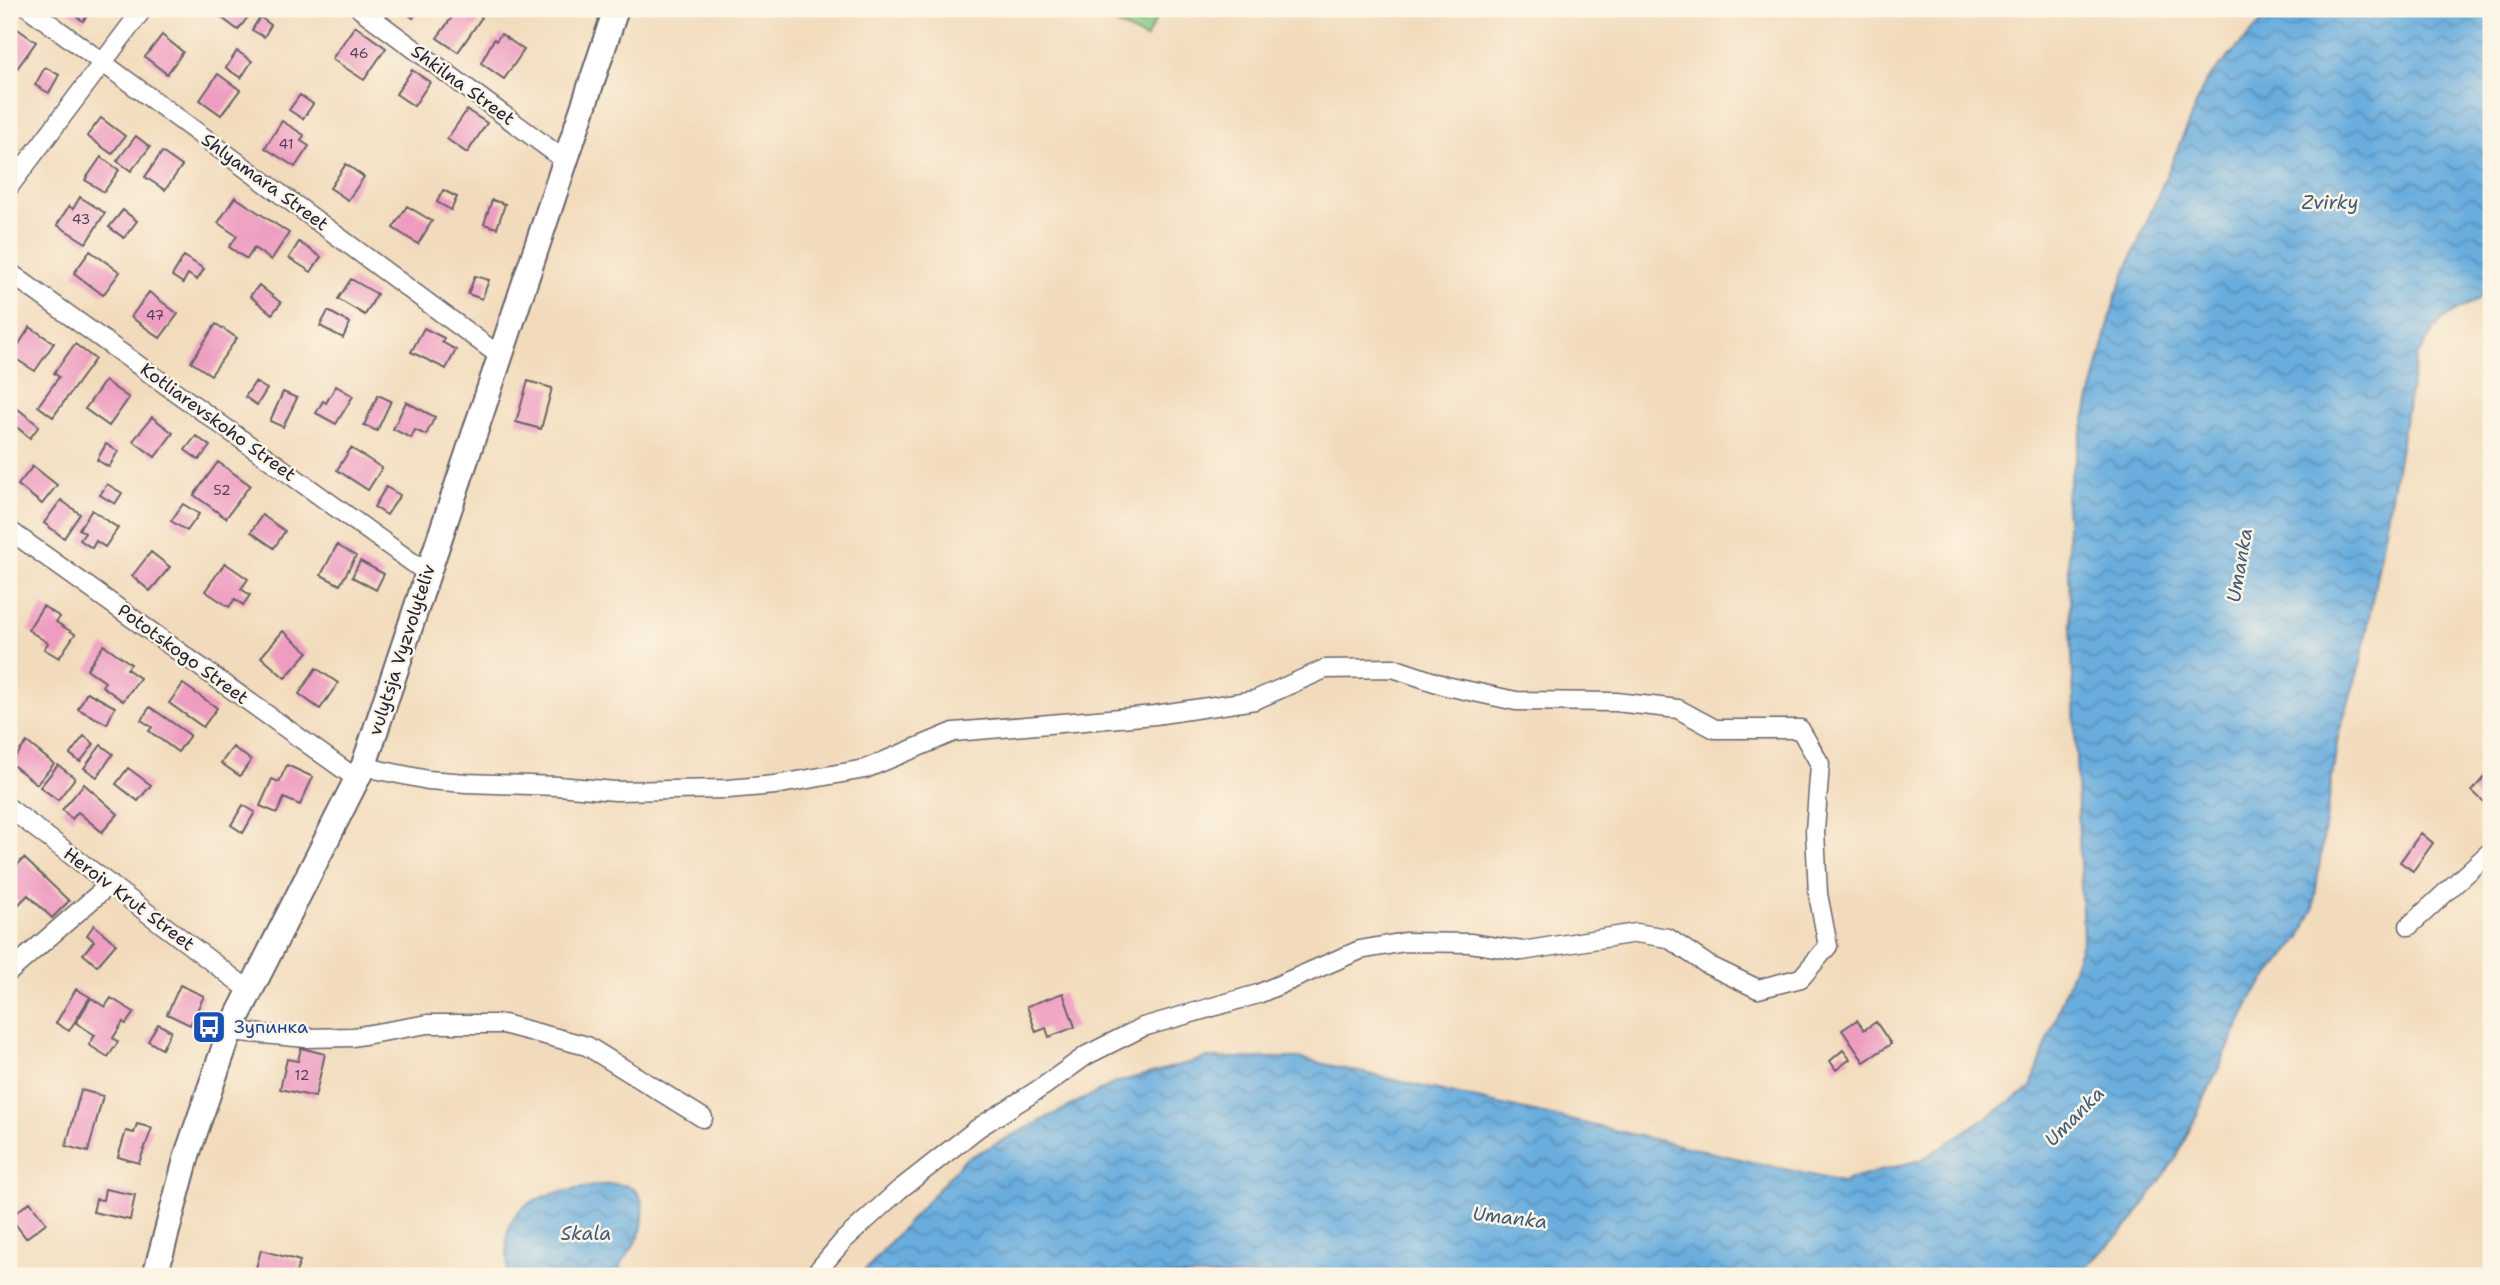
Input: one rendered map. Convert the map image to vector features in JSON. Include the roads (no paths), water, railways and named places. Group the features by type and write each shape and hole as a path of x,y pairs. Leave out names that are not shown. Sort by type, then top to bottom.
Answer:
{"main road":[{"name":"vulytsja Vyzvolyteliv","path":"155,1276 188,1152 230,1031 360,772 616,9"}],"street":[{"name":"Shlyamara Street","path":"30,9 500,356"},
{"path":"9,187 143,9"},
{"name":"Shkilna Street","path":"360,9 566,161"},
{"name":"Kotliarevskoho Street","path":"9,272 427,573"},
{"name":"Pototskogo Street","path":"9,530 360,772"},
{"path":"360,772 379,770 428,780 615,791 727,789 775,785 865,769 954,732 1155,715 1255,700 1325,669 1393,668 1446,686 1516,701 1616,702 1678,709 1715,729 1800,729 1820,764 1815,831 1818,894 1828,946 1801,978 1758,989 1708,965 1668,938 1636,933 1522,951 1470,943 1405,942 1360,950 1258,994 1143,1027 1087,1055 978,1128 899,1190 844,1240 813,1276"},
{"name":"Heroiv Krut Street","path":"9,808 249,990"},
{"path":"2409,926 2491,851"},
{"path":"9,972 110,884"},
{"path":"230,1031 306,1038 353,1037 428,1024 503,1024 587,1046 703,1118"}],"water":[{"name":"Zvirky","path":"2274,9 2491,9 2491,292 2442,319 2416,358 2361,662 2338,736 2313,910 2301,937 2254,994 2176,1158 2131,1223 2077,1276 860,1276 964,1160 1115,1083 1206,1058 1298,1058 1841,1182 1923,1159 2031,1088 2083,940 2066,496 2116,295 2206,81"},
{"name":"Skala","path":"600,1185 628,1186 640,1197 643,1213 641,1230 620,1268 631,1276 507,1276 507,1238 511,1223 518,1212 542,1197"}],"place":[{"name":"Зупинка","path":"209,1027"}],"water label":[{"name":"Umanka","path":"2239,565"},
{"name":"Umanka","path":"2074,1116"},
{"name":"Umanka","path":"1510,1217"}]}
